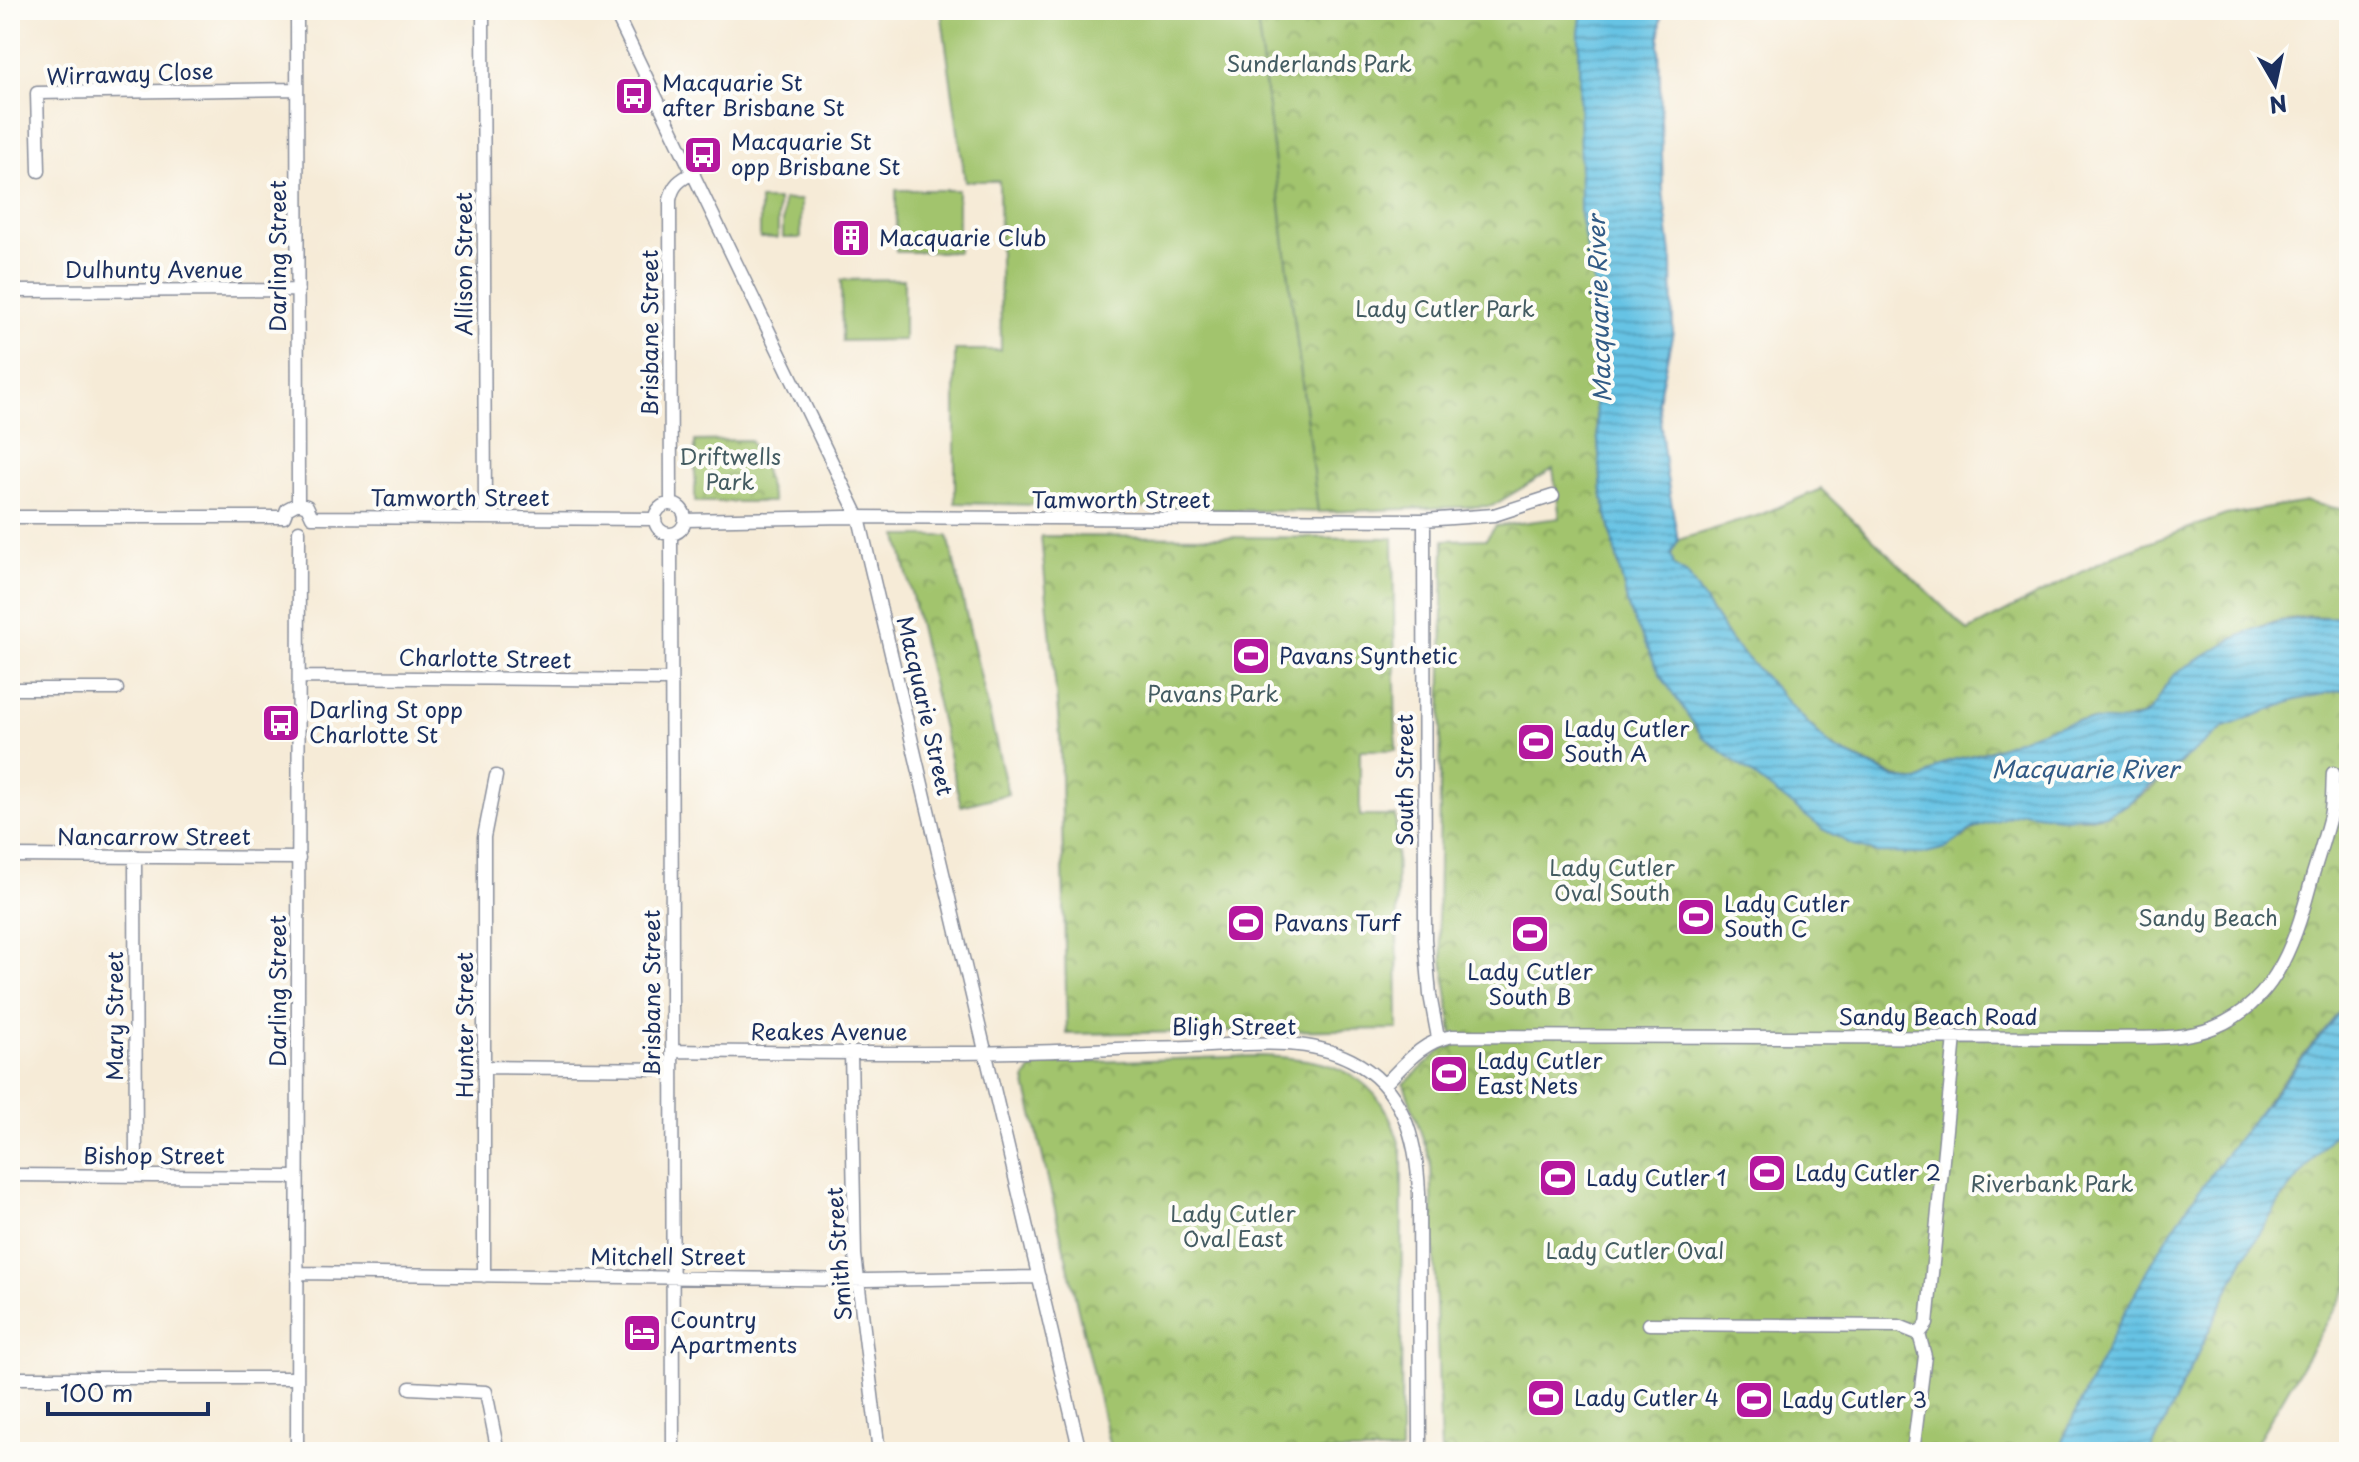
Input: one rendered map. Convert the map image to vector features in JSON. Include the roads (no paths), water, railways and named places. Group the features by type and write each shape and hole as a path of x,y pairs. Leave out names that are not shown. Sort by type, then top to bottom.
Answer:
{"street":[{"name":"Darling Street","path":"297,10 298,503"},
{"name":"Allison Street","path":"483,10 485,518"},
{"name":"Macquarie Street","path":"614,10 859,518 1080,1452"},
{"name":"Wirraway Close","path":"39,171 37,93 297,89"},
{"name":"Brisbane Street","path":"671,504 670,200 677,182 694,172"},
{"name":"Dulhunty Avenue","path":"10,291 298,290"},
{"name":"Tamworth Street","path":"685,520 1424,520 1494,515 1553,496"},
{"path":"298,503 310,509 312,517 306,528 299,531 287,525 284,517 287,509 298,503"},
{"path":"671,504 680,507 685,520 682,528 671,534 659,528 655,519 658,510 671,504"},
{"path":"10,517 284,517"},
{"name":"Tamworth Street","path":"312,517 655,519"},
{"name":"South Street","path":"1424,520 1425,939 1438,1038"},
{"name":"Darling Street","path":"297,1452 299,531"},
{"name":"Brisbane Street","path":"671,534 673,1452"},
{"name":"Charlotte Street","path":"299,677 670,680"},
{"path":"10,689 117,689"},
{"name":"Sandy Beach Road","path":"1438,1038 1468,1035 2173,1036 2202,1032 2238,1015 2274,978 2296,934 2331,813 2333,773"},
{"name":"Hunter Street","path":"484,1276 484,837 496,776"},
{"name":"Nancarrow Street","path":"10,856 299,858"},
{"name":"Mary Street","path":"135,856 136,1176"},
{"path":"1919,1334 1927,1324 1955,1037"},
{"path":"1384,1085 1412,1056 1438,1038"},
{"name":"Bligh Street","path":"986,1052 1271,1044 1327,1050 1367,1069 1384,1085 1403,1112 1411,1131 1418,1172 1420,1452"},
{"name":"Reakes Avenue","path":"672,1051 986,1052"},
{"name":"Smith Street","path":"851,1052 858,1280 879,1452"},
{"path":"485,1067 672,1069"},
{"name":"Bishop Street","path":"10,1175 297,1177"},
{"name":"Mitchell Street","path":"297,1273 858,1280 1039,1277"},
{"path":"1649,1324 1899,1326 1919,1334"},
{"path":"1913,1452 1925,1356 1919,1334"},
{"path":"10,1378 297,1378"},
{"path":"410,1388 486,1392 498,1452"}],"water":[{"name":"Macquarie River","path":"1582,10 1662,10 1659,46 1663,191 1672,262 1673,332 1658,400 1678,540 1671,554 1674,566 1687,574 1731,641 1833,748 1896,778 1915,781 1942,764 1986,752 2055,726 2088,720 2137,719 2150,711 2173,676 2223,644 2257,628 2308,618 2349,618 2349,692 2341,690 2295,700 2225,727 2126,805 2106,815 2065,818 2022,812 1974,828 1946,848 1922,854 1877,853 1824,830 1702,736 1661,676 1629,610 1602,493 1594,388 1596,293 1580,215 1579,32"},
{"path":"2349,1000 2349,1114 2282,1198 2244,1258 2150,1452 2057,1452 2133,1296 2162,1246 2228,1151"}],"place":[{"name":"Macquarie St after Brisbane St","path":"634,96"},
{"name":"Macquarie St opp Brisbane St","path":"703,155"},
{"name":"Macquarie Club","path":"851,238"},
{"name":"Pavans Synthetic","path":"1251,656"},
{"name":"Darling St opp Charlotte St","path":"281,723"},
{"name":"Lady Cutler South A","path":"1536,742"},
{"name":"Lady Cutler South C","path":"1696,917"},
{"name":"Pavans Turf","path":"1246,923"},
{"name":"Lady Cutler South B","path":"1530,934"},
{"name":"Lady Cutler East Nets","path":"1449,1074"},
{"name":"Lady Cutler 2","path":"1767,1173"},
{"name":"Lady Cutler 1","path":"1558,1178"},
{"name":"Country Apartments","path":"642,1333"},
{"name":"Lady Cutler 4","path":"1546,1398"},
{"name":"Lady Cutler 3","path":"1754,1400"}],"park label":[{"name":"Sunderlands Park","path":"1319,64"},
{"name":"Lady Cutler Park","path":"1445,309"},
{"name":"Driftwells Park","path":"730,470"},
{"name":"Pavans Park","path":"1213,694"},
{"name":"Lady Cutler Oval South","path":"1612,880"},
{"name":"Sandy Beach","path":"2208,918"},
{"name":"Riverbank Park","path":"2052,1184"},
{"name":"Lady Cutler Oval East","path":"1233,1226"},
{"name":"Lady Cutler Oval","path":"1635,1251"}]}
